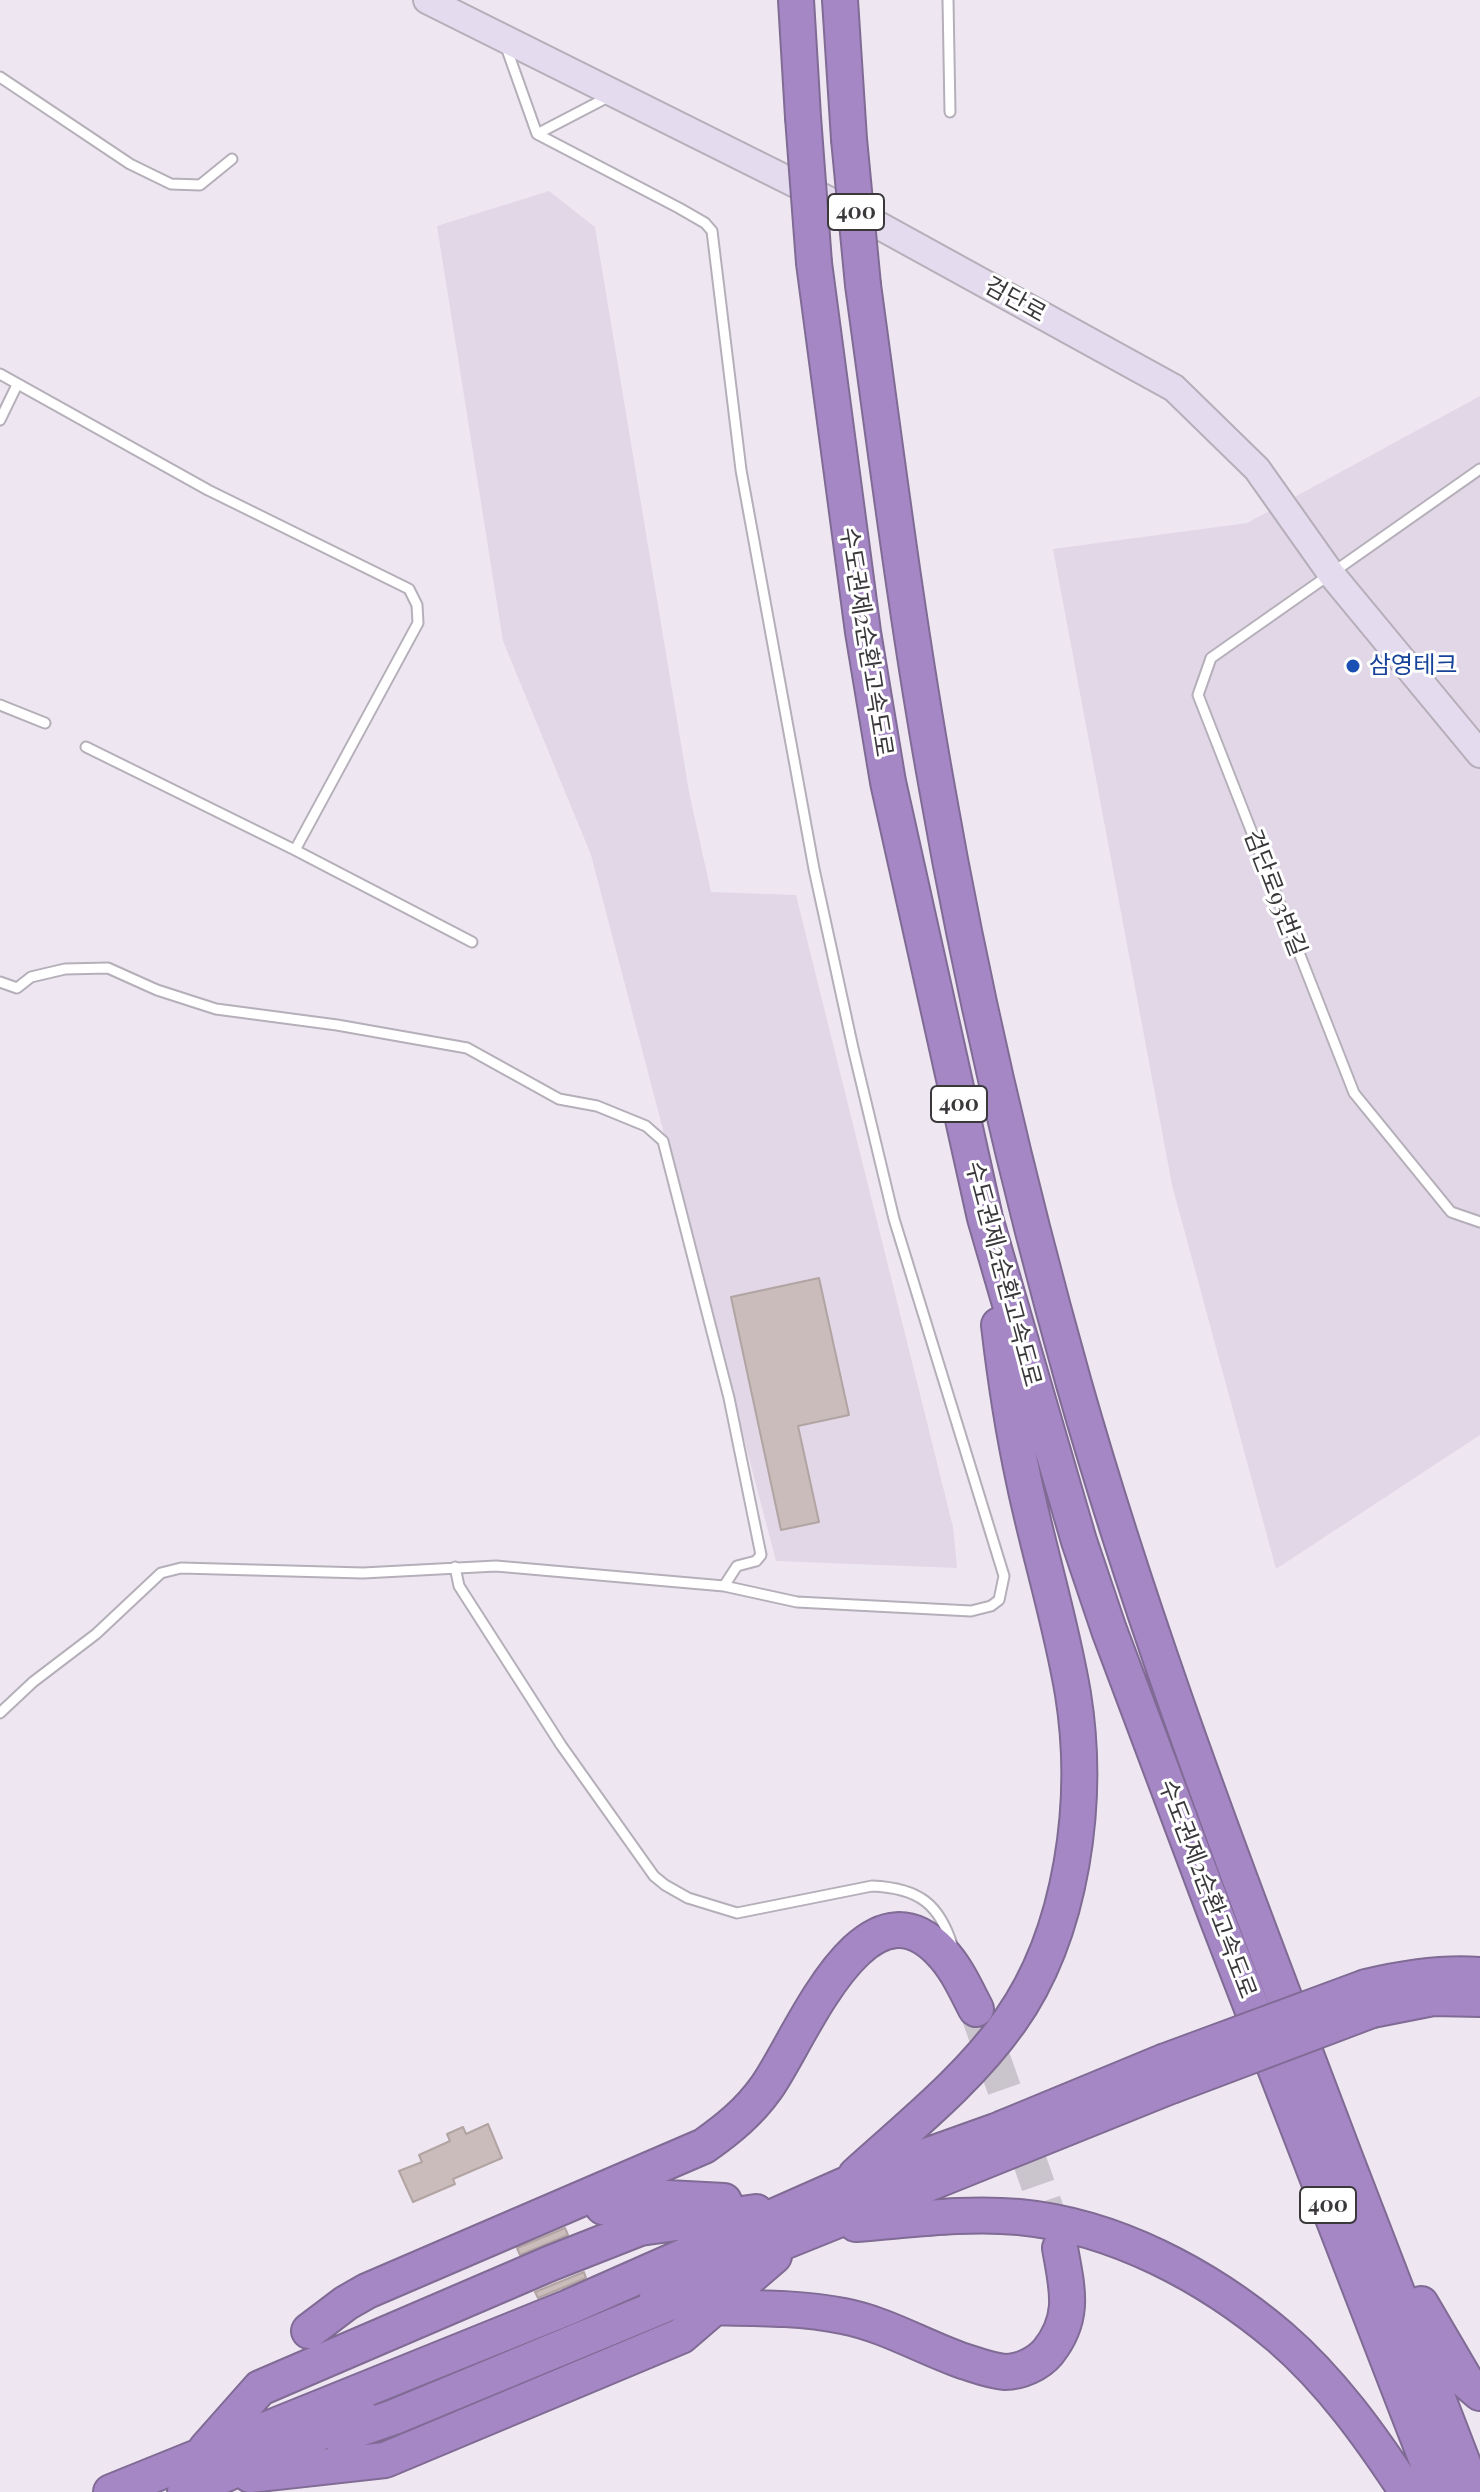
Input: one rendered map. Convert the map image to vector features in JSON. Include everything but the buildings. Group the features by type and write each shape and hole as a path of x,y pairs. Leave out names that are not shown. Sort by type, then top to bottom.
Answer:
{"highway":[{"name":"수도권제2순환고속도로","path":"796,0 814,263 863,632 888,782 985,1218 1066,1498 1109,1630 1439,2492"},
{"name":"수도권제2순환고속도로","path":"840,0 863,285 896,528 937,788 979,1000 1043,1269 1076,1391 1200,1772 1474,2492"},
{"path":"111,2492 394,2417 689,2306 806,2223 970,2072 1011,2020 1039,1973 1063,1906 1074,1851 1078,1778 1073,1697 1062,1635 1024,1481 1005,1373 985,1218"},
{"path":"185,2492 209,2467 270,2376 309,2331 346,2303 367,2291 704,2146 734,2126 764,2090 848,1956 878,1933 899,1930 919,1936 941,1951 969,1994"},
{"path":"209,2467 392,2401 622,2306 806,2223 1167,2074 1369,1998 1405,1977 1480,1975"},
{"path":"1369,1998 1480,1999"},
{"path":"845,2185 1167,2074"},
{"path":"1346,2159 1446,2351 1466,2381 1480,2393"},
{"path":"309,2331 630,2196 806,2223"},
{"path":"270,2376 640,2228 952,2215 1019,2217 1062,2224 1155,2255 1240,2307 1281,2338 1319,2376 1366,2432 1407,2492"},
{"path":"209,2467 385,2460 681,2336 689,2306 806,2223"},
{"path":"209,2467 569,2307 806,2223"},
{"path":"622,2306 806,2311 844,2316 981,2367 1005,2372 1025,2368 1043,2358 1057,2341 1068,2317 1068,2296 1060,2248"}],"main road":[{"name":"검단로","path":"427,0 878,225 1174,388 1257,469 1332,575 1480,754"}],"lane":[{"path":"948,0 950,112"},
{"path":"0,1713 33,1682 96,1634 161,1573 181,1568 363,1573 496,1566 724,1586 797,1602 971,1611 991,1606 999,1600 1004,1576 894,1219 814,869 741,470 712,231 705,223 679,208 537,134 503,38"},
{"path":"0,77 130,164 171,184 200,185 232,159"},
{"path":"537,134 615,94"},
{"path":"0,374 208,490 409,589 417,605 418,623 295,850"},
{"path":"0,420 17,385"},
{"name":"검단로93번길","path":"1480,469 1211,658 1198,695 1354,1093 1451,1212 1480,1222"},
{"path":"0,705 45,723"},
{"path":"86,747 472,942"},
{"path":"0,982 17,988 31,977 65,969 108,968 157,990 216,1009 337,1025 467,1048 559,1099 597,1106 646,1126 663,1141 729,1398 761,1555 756,1561 737,1566 724,1586"},
{"path":"455,1567 459,1586 561,1745 654,1876 665,1885 712,1907 737,1913 872,1886 892,1887 915,1894 932,1904 947,1926 969,1994"}],"shaded area":[{"path":"549,191 595,227 689,792 711,892 796,895 953,1527 957,1568 776,1561 591,855 503,641 437,226"},
{"path":"1480,396 1480,1435 1276,1569 1172,1185 1053,549 1247,523"}],"tunnel":[{"path":"976,2009 1060,2247"}],"place":[{"name":"삼영테크","path":"1353,666"}]}
